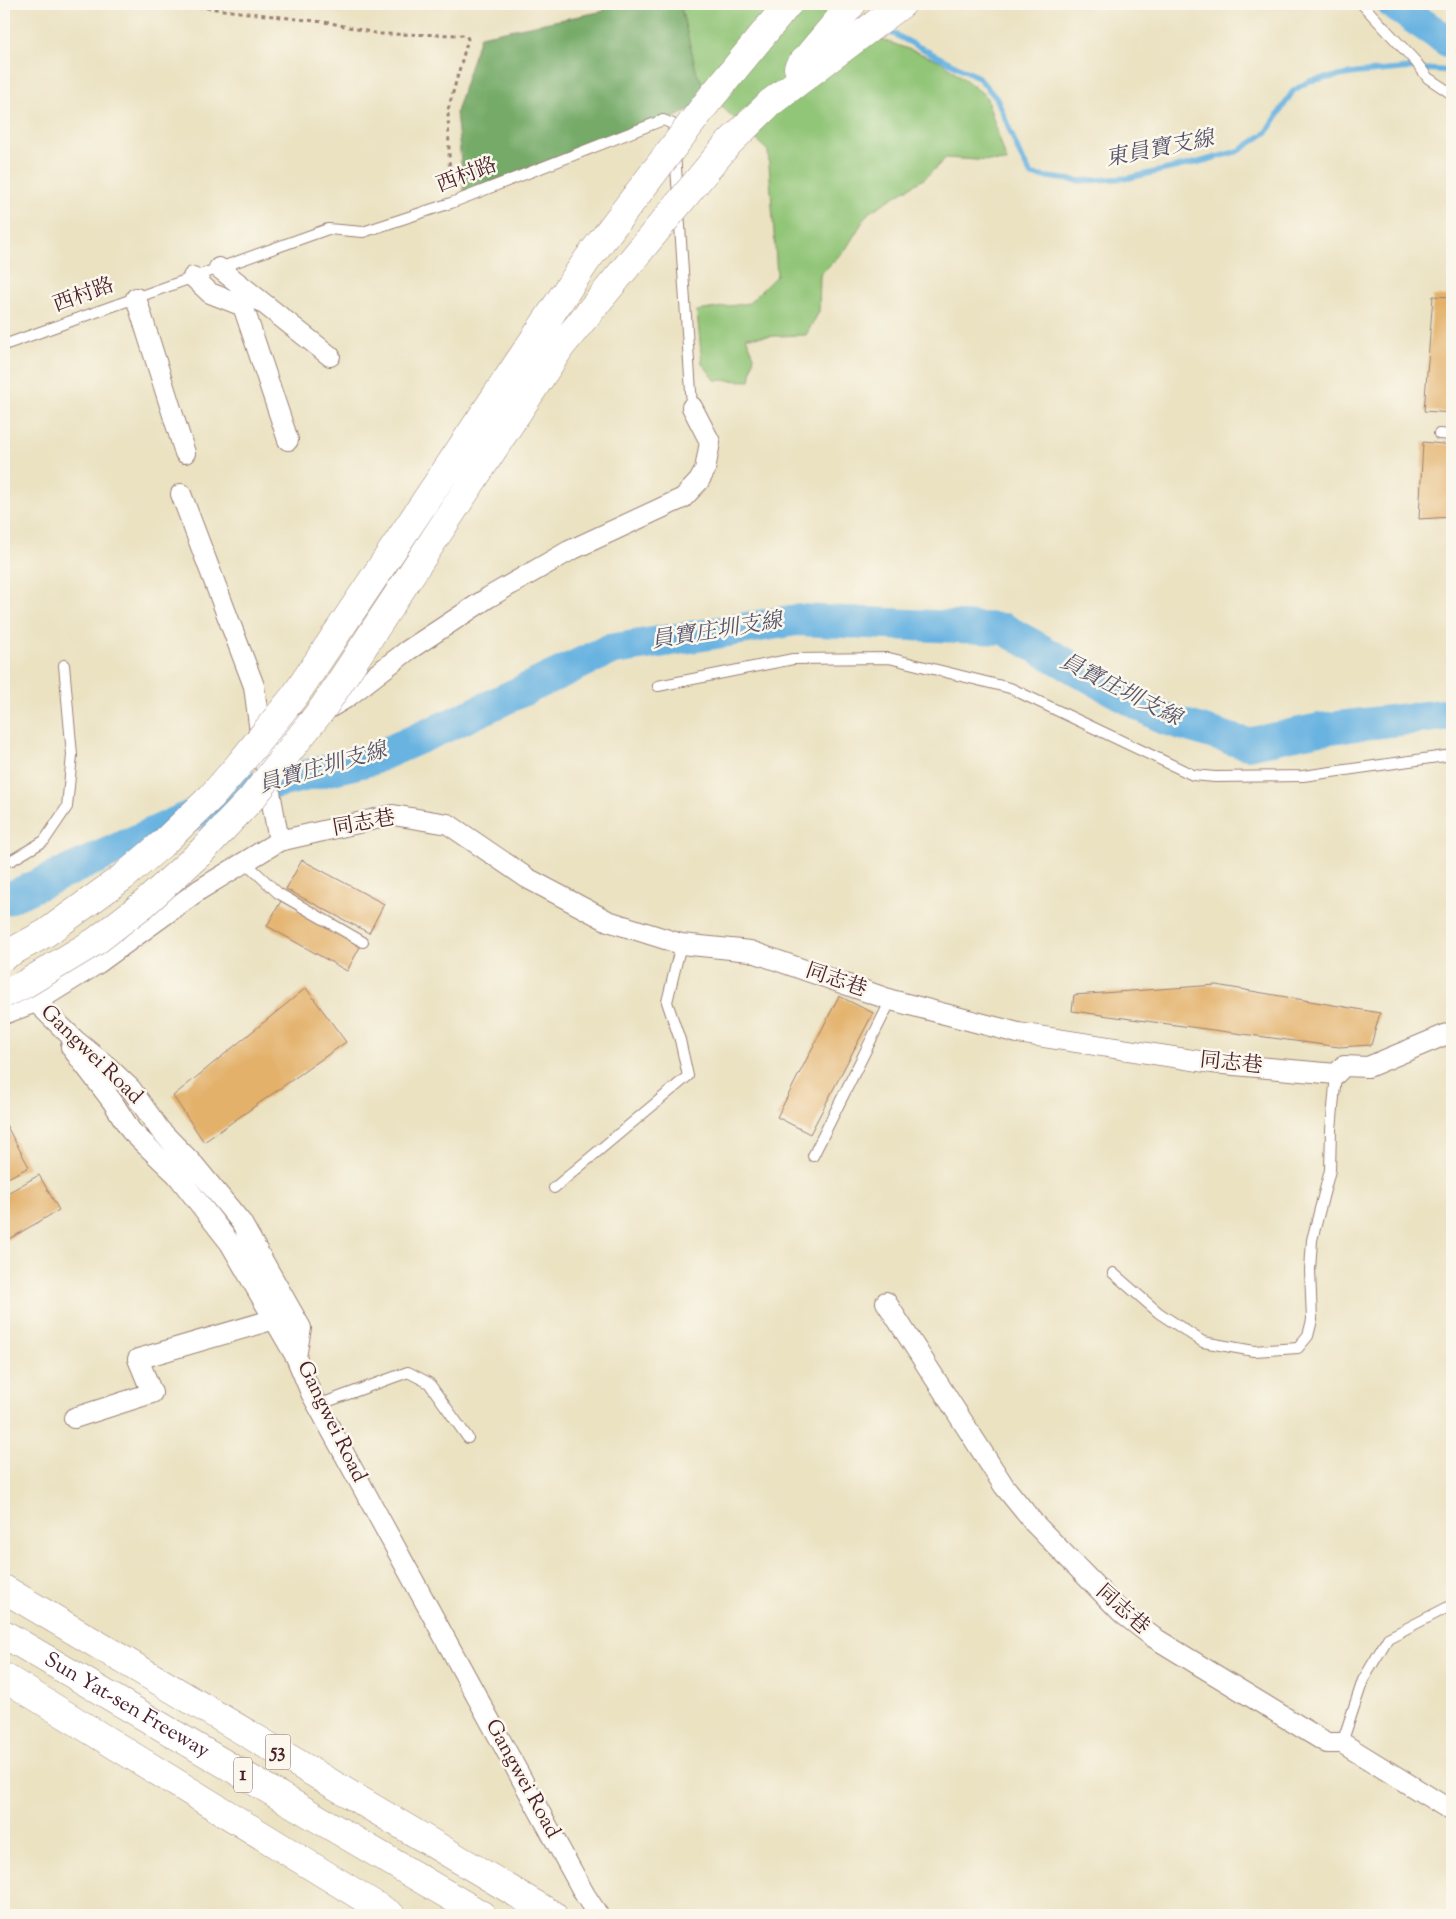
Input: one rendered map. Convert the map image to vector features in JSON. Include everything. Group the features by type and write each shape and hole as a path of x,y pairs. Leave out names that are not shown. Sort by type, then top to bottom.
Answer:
{"highway":[{"path":"4,956 46,933 123,877 169,838 211,797 238,766 296,694 587,260 709,100 788,4"},
{"path":"4,994 96,941 138,909 199,854 252,798 323,708 562,345 727,145 770,103 852,4"},
{"path":"770,103 902,4"},
{"name":"53","path":"4,1589 553,1915"},
{"name":"Sun Yat-sen Freeway","path":"4,1634 482,1915"},
{"name":"Sun Yat-sen Freeway","path":"4,1677 391,1915"},
{"path":"108,1742 362,1915"}],"street":[{"path":"219,268 330,356"},
{"path":"193,277 210,293 243,306 288,440"},
{"path":"136,298 185,453"},
{"path":"262,748 346,698 407,651 489,598 569,551 683,498 705,470 710,442 692,406"},
{"path":"180,494 254,686 262,748 279,841"},
{"name":"同志巷","path":"36,1002 97,964 199,890 279,841 393,815 448,824 527,878 608,921 681,944 750,951 891,1000 1018,1033 1212,1063 1336,1074 1344,1066 1368,1067 1452,1032"},
{"path":"36,1002 112,1102 131,1131 177,1175 230,1243 296,1356"},
{"name":"Gangwei Road","path":"4,1014 36,1002 75,1040 107,1066 131,1089 160,1130 195,1166 240,1222 301,1328 296,1356 318,1405 585,1895 598,1915"},
{"name":"同志巷","path":"886,1302 1004,1486 1034,1523 1122,1613 1153,1637 1327,1743 1342,1743 1452,1811"},
{"path":"74,1418 152,1394 138,1359 275,1319"}],"lane":[{"path":"1362,4 1416,62 1428,78 1452,94"},
{"name":"西村路","path":"4,345 328,229 363,232 451,203 663,120 673,124 692,406"},
{"path":"1439,434 1452,435"},
{"path":"658,686 793,658 889,658 1010,688 1193,775 1215,777 1303,776 1452,755"},
{"path":"4,862 12,860 44,841 68,807 72,755 64,665"},
{"path":"245,862 278,893 363,942"},
{"path":"554,1188 688,1076 680,1040 667,1002 681,944"},
{"path":"813,1156 891,1000"},
{"path":"4,1019 36,1002"},
{"path":"1112,1273 1159,1313 1203,1342 1254,1352 1298,1348 1308,1336 1312,1320 1310,1270 1312,1240 1330,1170 1336,1074"},
{"path":"318,1405 408,1372 428,1384 468,1438"},
{"path":"1342,1743 1363,1680 1388,1638 1452,1605"}],"path":[{"path":"174,4 331,23 379,34 466,35 468,39 448,110 451,203"}],"green space":[{"path":"605,4 680,4 697,74 712,97 663,124 464,192 456,112 480,36 604,11"},
{"path":"680,4 799,4 834,15 867,34 941,61 986,96 1007,162 946,158 925,178 868,213 846,249 820,275 819,312 806,335 746,337 754,356 750,381 715,380 702,363 697,311 749,303 777,275 768,151 712,97 697,74"}],"building":[{"path":"1433,296 1452,297 1452,413 1424,411"},
{"path":"1423,442 1452,445 1452,517 1419,519"},
{"path":"302,860 384,904 369,933 286,889"},
{"path":"281,901 361,945 347,971 267,926"},
{"path":"1216,985 1380,1013 1371,1045 1339,1047 1072,1011 1074,995"},
{"path":"306,988 346,1042 204,1142 173,1096"},
{"path":"839,996 873,1013 810,1134 777,1117"},
{"path":"4,1121 29,1167 4,1180"},
{"path":"39,1175 59,1210 4,1242 4,1195"}],"waterway":[{"name":"東員寶支線","path":"830,4 840,9"},
{"path":"1393,4 1452,44"},
{"name":"東員寶支線","path":"882,28 978,77 997,99 1020,155 1031,175 1080,181 1129,178 1239,151 1267,132 1293,91 1309,81 1357,73 1411,68 1452,71"},
{"name":"員寶庄圳支線","path":"4,900 250,789 370,760 609,650 797,620 1004,629 1165,719 1247,744 1320,729 1452,714"}]}
